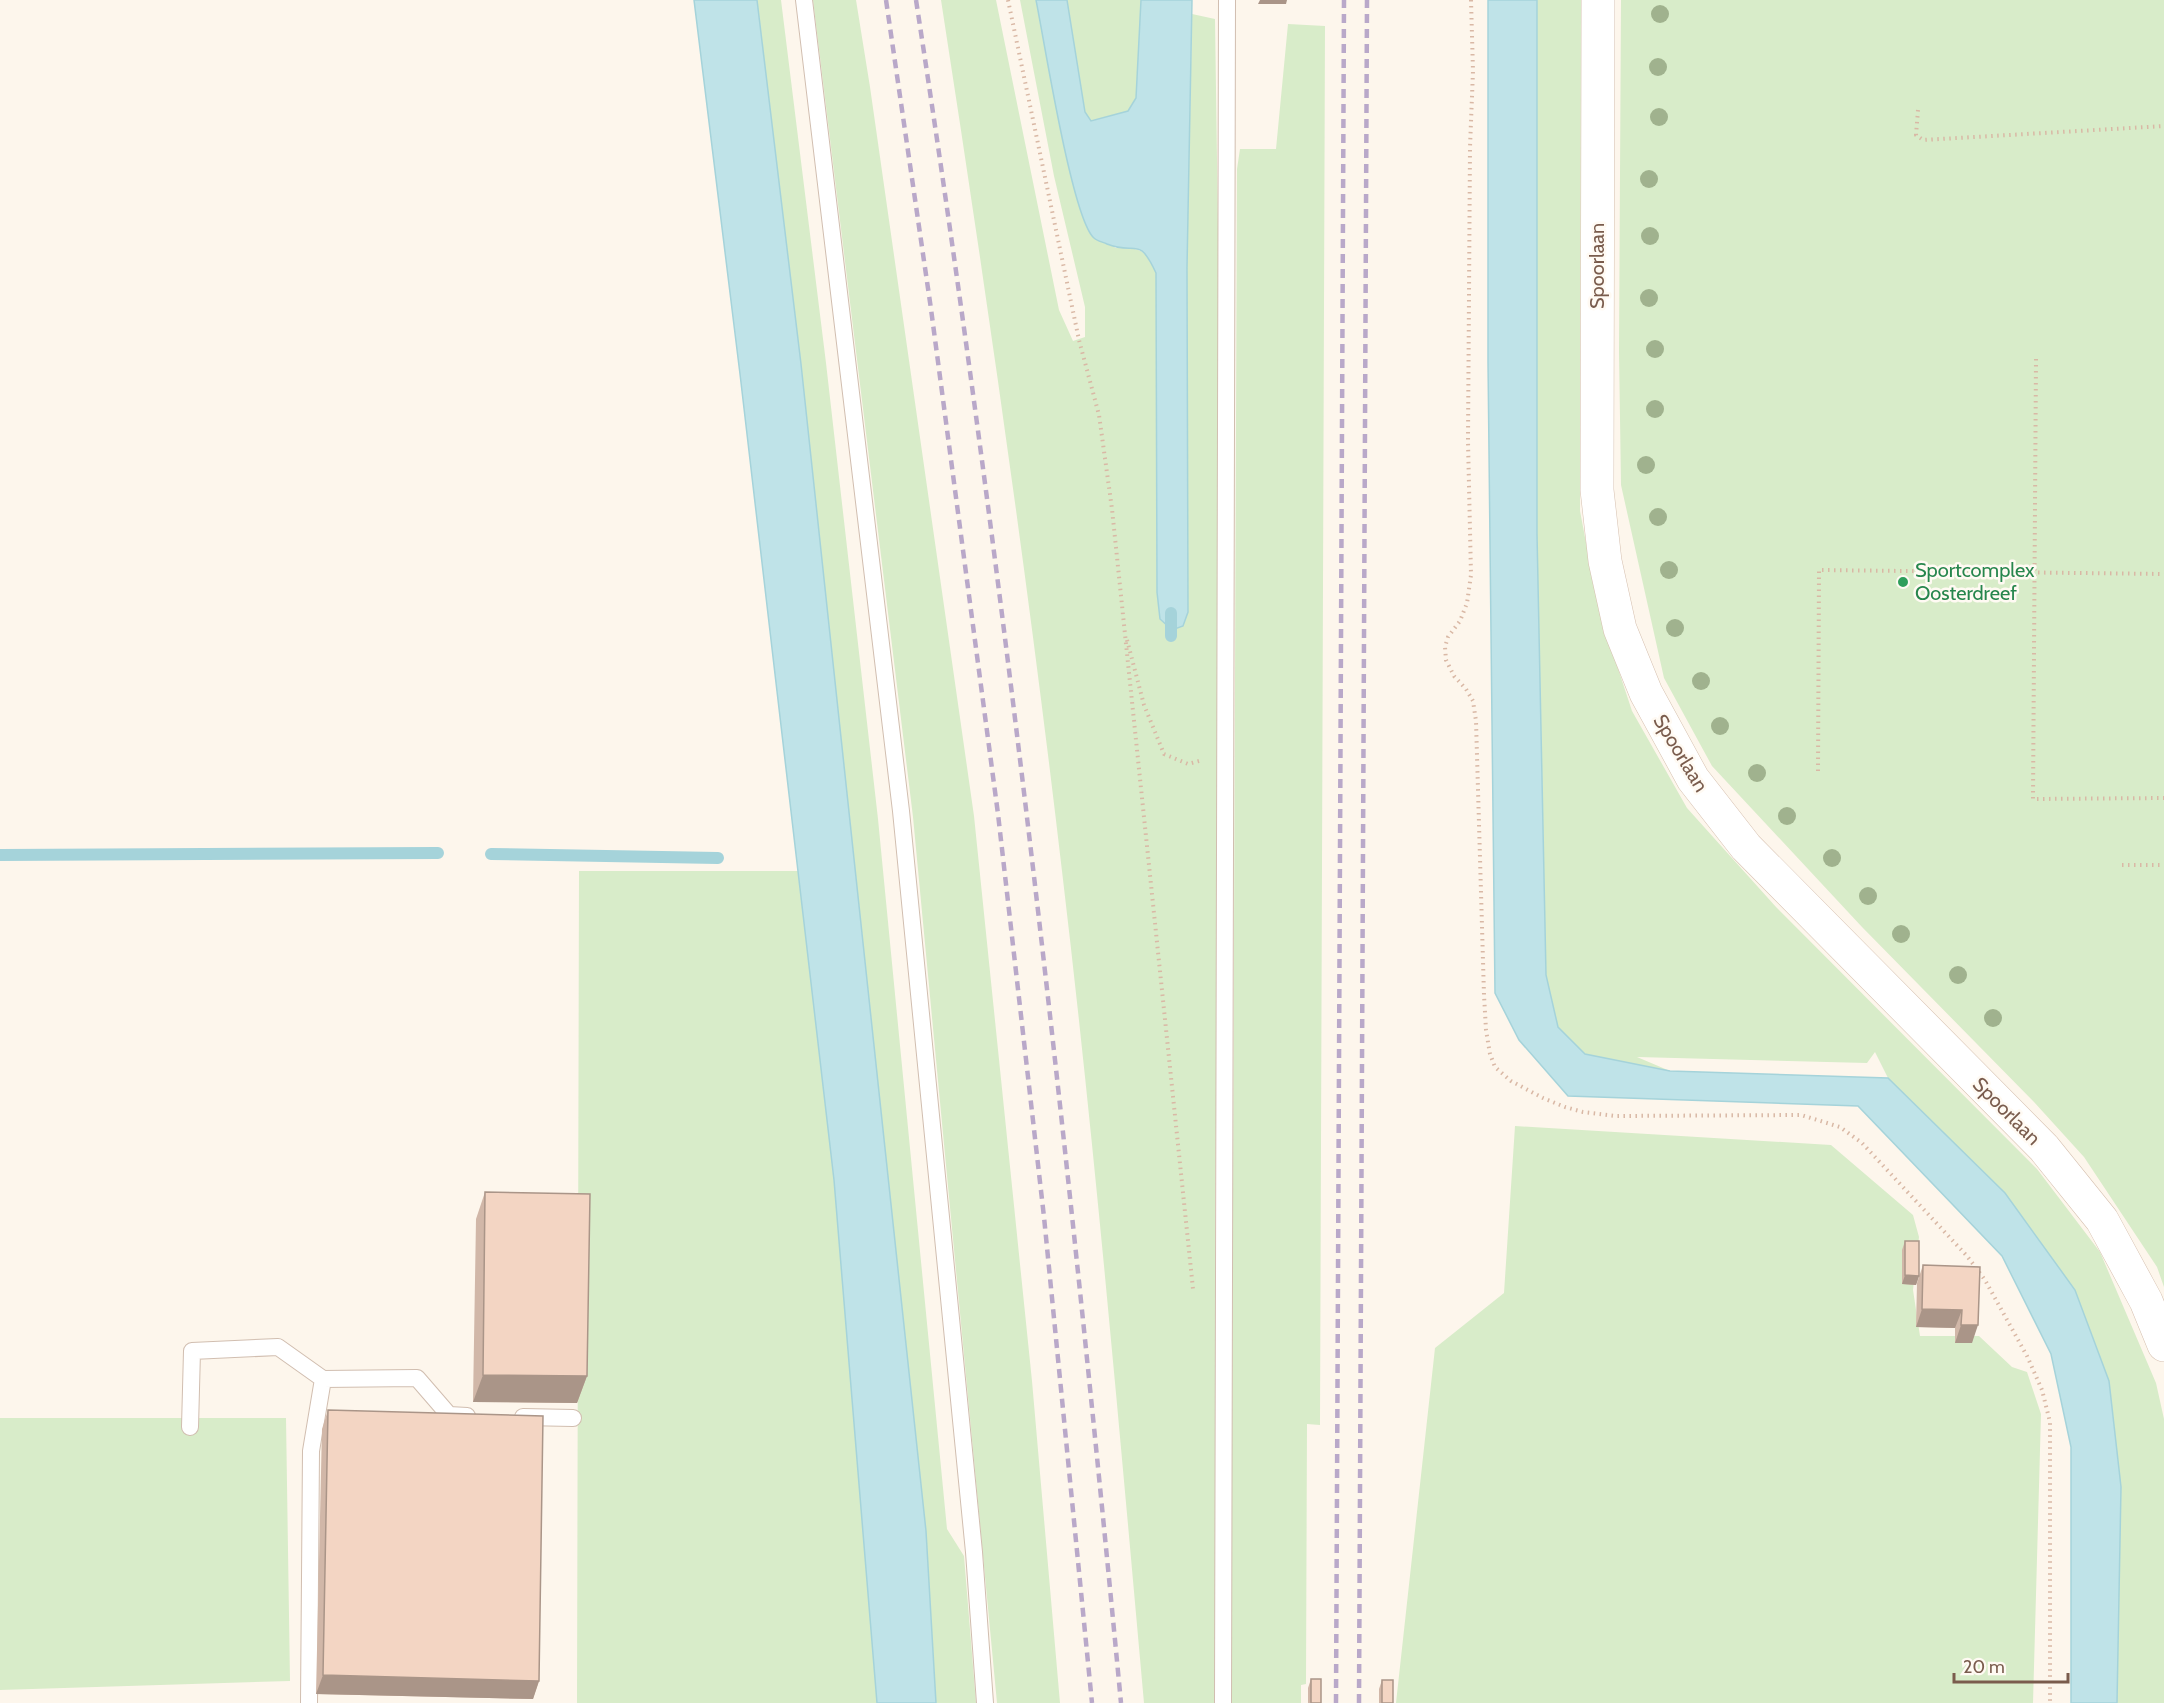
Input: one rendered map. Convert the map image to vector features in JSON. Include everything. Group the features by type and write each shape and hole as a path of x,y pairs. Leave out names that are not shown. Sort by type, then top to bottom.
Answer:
{"main road":[{"name":"Spoorlaan","path":"1598,0 1598,490 1605,561 1620,629 1646,693 1693,779 1746,847 2044,1148 2102,1220 2146,1301 2164,1345"}],"lane":[{"path":"804,0 901,811 974,1552 985,1703"},
{"path":"1223,1703 1227,0"},
{"path":"190,1427 192,1351 278,1347 323,1379 417,1378 449,1415 483,1416"},
{"path":"309,1703 311,1451 323,1379"},
{"path":"505,1416 573,1418"}],"path":[{"path":"1008,0 1079,340 1099,416 1112,510 1194,1300"},
{"path":"1471,0 1473,71 1467,441 1471,575 1467,603 1460,621 1448,636 1445,647 1446,660 1454,676 1473,701 1476,721 1484,995 1490,1054 1495,1067 1511,1081 1544,1098 1583,1112 1615,1116 1801,1115 1840,1127 1862,1143 1967,1256 1985,1280 2027,1356 2042,1390 2050,1422 2050,1703"},
{"path":"1918,110 1916,135 1923,140 2164,126"},
{"path":"2036,360 2033,799 2164,798"},
{"path":"1818,771 1819,570 2164,574"},
{"path":"1124,625 1144,705 1164,754 1188,764 1206,759 1226,743"},
{"path":"2122,865 2164,865"}],"green space":[{"path":"757,0 781,0 826,363 878,819 947,1529 964,1556 976,1703 936,1703 926,1531 801,364"},
{"path":"813,0 856,0 870,87 974,816 1032,1381 1060,1703 997,1703 913,817"},
{"path":"941,0 996,0 1059,310 1073,341 1085,337 1085,307 1054,176 1020,0 1036,0 1070,171 1115,248 1142,252 1149,259 1156,273 1157,592 1160,619 1188,612 1187,268 1192,14 1215,19 1220,370 1220,753 1215,1211 1216,1703 1144,1703 1096,1183 1062,871 1006,435"},
{"path":"1067,0 1141,0 1136,98 1128,111 1091,121 1085,113"},
{"path":"1537,0 1581,0 1580,511 1599,611 1632,711 1687,808 1776,907 2037,1169 2100,1252 2156,1383 2164,1419 2164,1703 2117,1703 2121,1487 2109,1381 2005,1193 1888,1078 1875,1052 1867,1063 1637,1057 1670,1071 1585,1054 1558,1028 1546,975 1537,534"},
{"name":"Sportcomplex Oosterdreef","path":"1621,0 2164,0 2164,1287 2157,1267 2084,1157 2034,1102 1862,927 1712,766 1664,678 1621,485 1619,352"},
{"path":"1288,24 1325,26 1320,1425 1307,1424 1306,1684 1301,1685 1301,1703 1231,1703 1237,169 1240,149 1276,149"},
{"path":"579,871 819,871 893,1703 577,1703"},
{"path":"1515,1126 1831,1145 1913,1215 1919,1237 1913,1290 1920,1336 1979,1336 2012,1367 2027,1372 2041,1414 2033,1703 1396,1703 1435,1348 1504,1293"},
{"path":"0,1418 286,1418 290,1681 0,1690"}],"water":[{"path":"694,0 757,0 801,364 926,1531 936,1703 877,1703 834,1180"},
{"path":"1036,0 1067,0 1085,112 1091,121 1128,111 1136,98 1141,0 1192,0 1187,268 1188,612 1183,626 1172,630 1160,619 1157,592 1156,273 1150,261 1140,250 1117,247 1097,240 1086,224 1068,165"},
{"path":"1488,0 1537,0 1537,534 1546,975 1558,1027 1585,1054 1670,1071 1888,1078 2005,1193 2075,1290 2109,1381 2121,1487 2117,1703 2071,1703 2071,1447 2051,1354 2002,1256 1858,1106 1568,1096 1519,1040 1495,993 1488,362"}],"building":[{"path":"485,1192 590,1194 587,1376 483,1375"},
{"path":"1905,1241 1919,1241 1919,1276 1905,1275"},
{"path":"1923,1265 1980,1267 1978,1325 1961,1325 1962,1310 1922,1309"},
{"path":"328,1410 543,1416 539,1681 323,1675"},
{"path":"1311,1679 1321,1679 1321,1703 1311,1703"},
{"path":"1382,1680 1393,1680 1393,1703 1382,1703"}],"waterway":[{"path":"1171,613 1171,636"},
{"path":"0,855 438,853"},
{"path":"491,854 718,858"}],"railway":[{"path":"886,0 931,309 998,814 1044,1217 1092,1703"},
{"path":"916,0 977,424 1031,850 1078,1276 1121,1703"},
{"path":"1336,1703 1344,0"},
{"path":"1359,1703 1367,0"}],"place":[{"name":"Sportcomplex Oosterdreef","path":"1903,582"}]}
